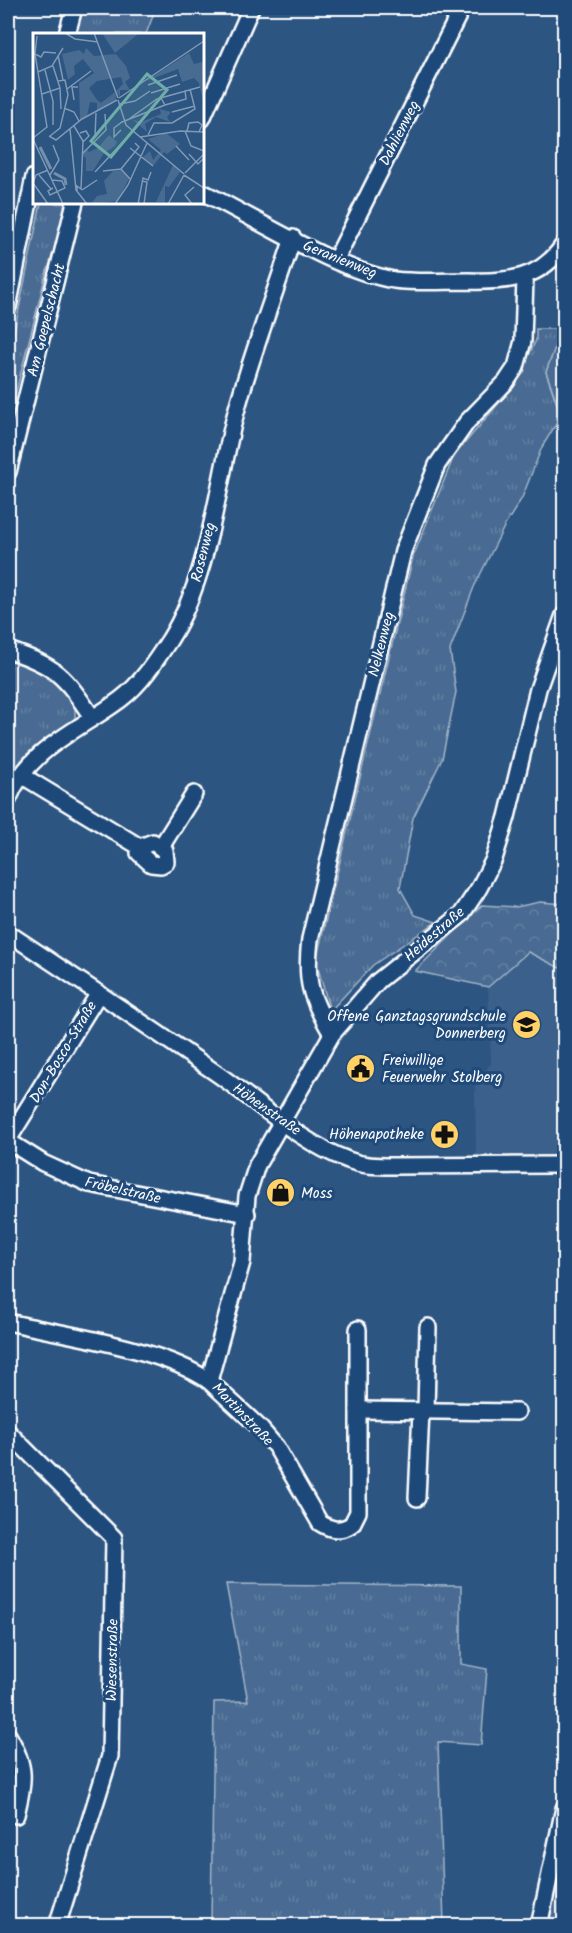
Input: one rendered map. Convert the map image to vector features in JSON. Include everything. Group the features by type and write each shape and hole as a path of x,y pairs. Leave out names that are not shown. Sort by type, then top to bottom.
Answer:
{"street":[{"path":"67,33 74,8"},
{"path":"204,114 251,8"},
{"name":"Dahlienweg","path":"336,260 462,8"},
{"path":"8,307 33,182"},
{"name":"Geranienweg","path":"204,193 336,260 365,272 394,280 501,282 525,278"},
{"name":"Am Goepelschacht","path":"8,472 75,204"},
{"name":"Rosenweg","path":"8,800 21,775 47,747 122,698 139,681 181,620 202,558 237,411 293,238"},
{"path":"525,278 557,256 564,244"},
{"name":"Nelkenweg","path":"332,1034 313,1000 308,981 306,972 310,939 403,551 437,465 466,422 506,382 516,367 523,340 525,278"},
{"name":"Heidestraße","path":"281,1121 332,1034 378,981 461,915 479,888 498,848 538,690 564,615"},
{"path":"8,650 46,663 58,673 92,717"},
{"path":"21,775 140,847 139,853 143,859 156,866 166,862 165,851 161,847 194,794"},
{"name":"Höhenstraße","path":"8,933 329,1152 366,1166 564,1165"},
{"name":"Don-Bosco-Straße","path":"8,1141 99,993"},
{"name":"Martinstraße","path":"281,1121 257,1165 247,1196 242,1262 210,1381 259,1427 276,1447 316,1517 328,1528 346,1528 352,1524 358,1512 358,1329"},
{"name":"Fröbelstraße","path":"8,1141 43,1163 89,1184 246,1214"},
{"path":"8,1322 166,1358 193,1370 210,1381"},
{"path":"417,1498 428,1327"},
{"path":"358,1410 517,1412"},
{"name":"Wiesenstraße","path":"8,1432 114,1538 110,1756 57,1926"},
{"path":"8,1735 15,1748 24,1777 16,1815"},
{"path":"539,1926 564,1808"}],"shaded area":[{"name":"Offene Ganztagsgrundschule Donnerberg","path":"528,952 564,970 564,1159 476,1158 475,1086 491,1063 488,987"}],"green space":[{"path":"83,8 156,8 146,33 76,33"},
{"path":"41,204 71,204 46,274 8,423 8,361"},
{"path":"536,329 563,329 546,372 561,416 542,447 522,498 505,525 474,587 450,650 456,692 442,759 413,818 400,888 415,915 436,922 373,965 330,1011 316,961 413,557 454,456 515,384 536,340"},
{"path":"558,339 564,342 564,402 555,397 546,372"},
{"path":"8,651 46,667 79,705 75,709 75,719 37,748 22,764 8,785"},
{"path":"540,902 564,904 564,970 528,952 488,987 415,971 482,905 516,907"},
{"path":"226,1584 461,1586 461,1664 487,1669 481,1745 438,1742 444,1925 211,1925 214,1702 248,1701"},
{"path":"561,1862 564,1863 564,1925 548,1925"}],"place":[{"name":"Offene Ganztagsgrundschule Donnerberg","path":"527,1025"},
{"name":"Freiwillige Feuerwehr Stolberg","path":"361,1069"},
{"name":"Höhenapotheke","path":"445,1134"},
{"name":"Moss","path":"280,1193"}]}
